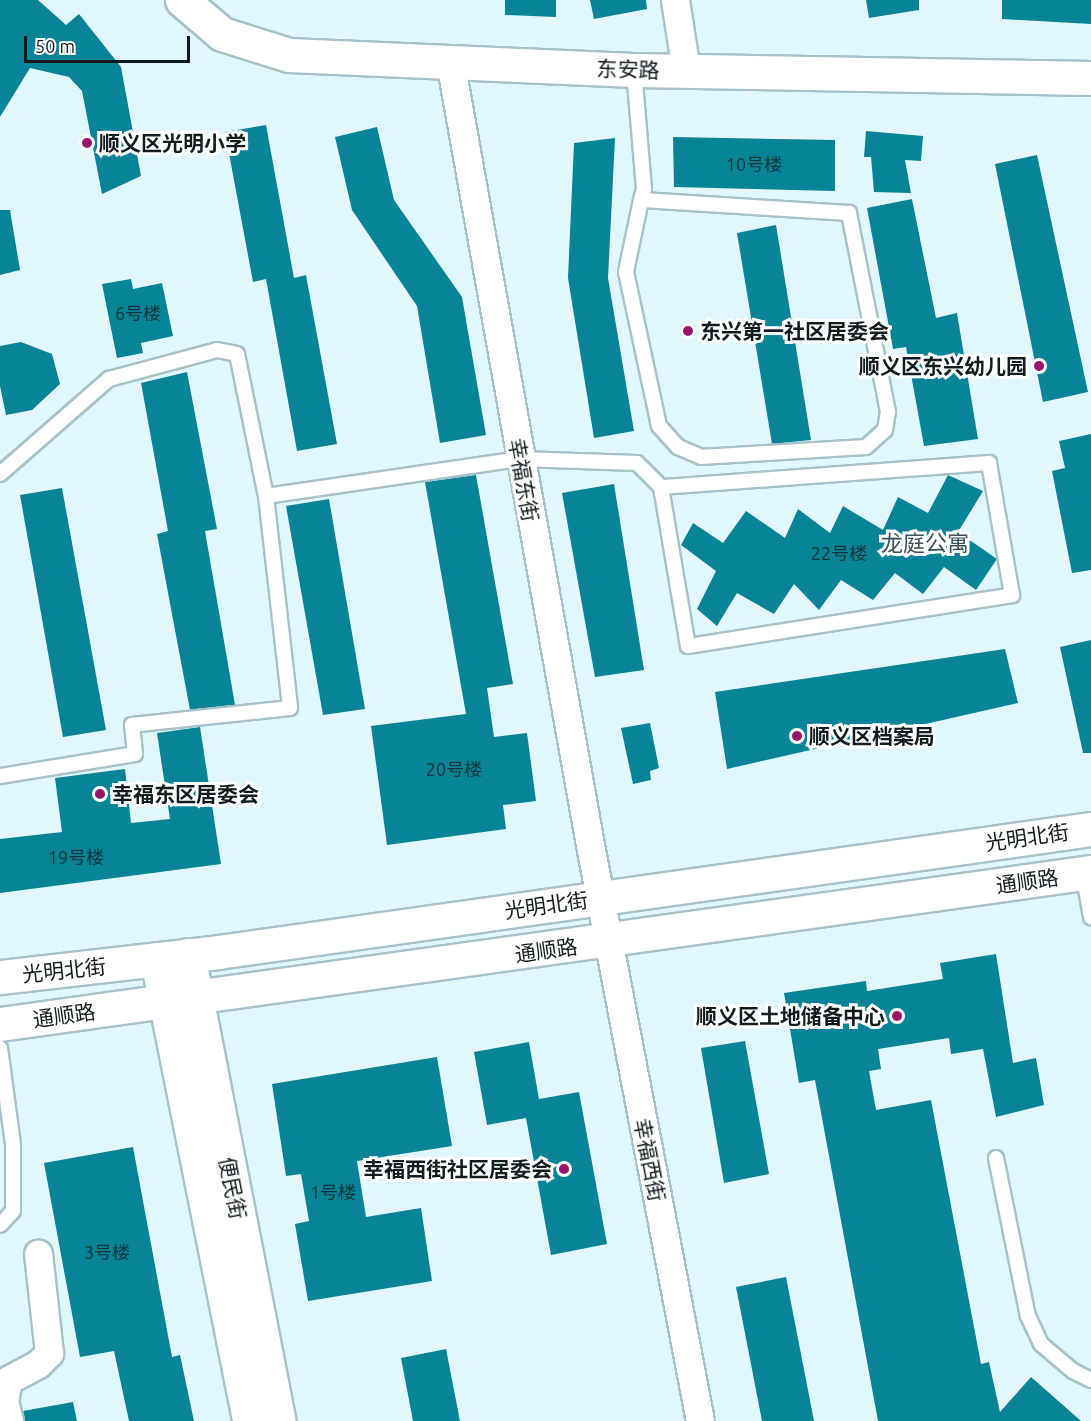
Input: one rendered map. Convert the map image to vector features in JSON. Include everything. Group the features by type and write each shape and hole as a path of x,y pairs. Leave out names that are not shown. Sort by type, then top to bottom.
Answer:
{"main road":[{"name":"东安路","path":"182,0 222,34 289,55 634,70 1091,78"},
{"name":"光明北街","path":"0,977 173,957 1091,828"},
{"name":"通顺路","path":"0,1024 1087,873"},
{"name":"便民街","path":"173,957 249,1421"},
{"name":"便民街","path":"181,998 279,1421"}],"street":[{"path":"675,0 686,70"},
{"name":"幸福东街","path":"450,61 601,898"},
{"name":"幸福西街","path":"601,898 700,1421"},
{"path":"9,1421 4,1401 4,1380 38,1364 50,1353 38,1254"}],"lane":[{"path":"634,70 641,200 626,272 659,426 678,447 701,457 866,447 885,430 888,412 849,213 641,200"},
{"path":"0,474 109,379 218,350 237,354 266,496 290,708 132,725 135,754 0,776"},
{"path":"266,496 520,459 637,463 661,488 688,646 1012,595 989,464 661,488"},
{"path":"1087,873 1091,917"},
{"path":"0,1048 13,1144 13,1211 0,1225"},
{"path":"996,1158 1028,1316 1041,1344 1073,1371 1091,1380"}],"building":[{"path":"0,0 38,0 66,25 79,14 121,67 141,176 102,194 82,91 69,77 30,68 0,117"},
{"path":"505,0 556,0 556,17 505,15"},
{"path":"590,0 646,0 647,9 594,19"},
{"path":"866,0 919,0 919,10 869,18"},
{"path":"1002,0 1091,0 1091,24 1002,19"},
{"path":"266,125 294,278 306,275 337,444 297,451 266,279 253,282 225,132"},
{"path":"377,127 394,200 462,297 486,435 440,443 417,306 352,210 335,137"},
{"path":"866,131 923,136 921,161 905,160 911,193 874,192 871,157 864,157"},
{"path":"673,137 835,140 835,191 674,187"},
{"path":"615,138 608,278 634,431 594,438 568,278 574,143"},
{"path":"1037,155 1088,392 1043,402 995,164"},
{"path":"912,199 936,318 957,313 978,439 924,446 906,347 893,349 867,208"},
{"path":"0,210 10,210 20,270 0,275"},
{"path":"776,225 811,440 772,444 737,233"},
{"path":"131,279 133,289 162,283 173,336 141,343 143,353 117,358 102,284"},
{"path":"21,342 52,354 60,384 32,410 6,415 0,386 0,346"},
{"path":"187,372 217,529 205,531 235,705 190,710 157,534 168,531 141,383"},
{"path":"1091,434 1091,570 1072,573 1052,471 1065,468 1059,441"},
{"path":"476,475 513,684 487,688 494,737 527,733 536,801 503,805 506,829 387,845 371,726 466,714 425,482"},
{"path":"948,475 983,491 958,532 997,559 976,590 944,567 923,594 895,573 873,600 841,580 819,610 794,584 774,614 737,593 717,626 697,609 716,571 681,545 693,523 723,543 746,511 785,538 798,509 830,533 843,506 883,530 898,497 928,513"},
{"path":"614,484 644,670 595,677 562,493"},
{"path":"62,488 106,730 63,737 20,495"},
{"path":"329,499 365,709 323,715 286,506"},
{"path":"1091,640 1091,753 1083,753 1060,647"},
{"name":"顺义区档案局","path":"1005,649 1018,703 727,769 715,692"},
{"path":"650,723 659,768 650,771 651,780 633,784 621,728"},
{"path":"200,727 221,864 0,893 0,839 62,832 55,778 125,769 131,823 170,819 157,733"},
{"path":"996,954 1013,1063 1036,1058 1044,1105 996,1117 983,1049 951,1054 949,1038 878,1049 881,1069 869,1071 876,1110 931,1100 981,1364 989,1362 1000,1412 1031,1377 1081,1421 878,1421 815,1080 799,1083 784,993 866,981 867,991 943,979 940,963"},
{"path":"745,1041 769,1174 724,1183 701,1048"},
{"path":"529,1042 539,1099 579,1092 607,1244 551,1255 526,1118 487,1125 474,1052"},
{"path":"437,1057 452,1146 357,1161 366,1217 421,1208 432,1281 308,1301 295,1224 309,1221 301,1174 286,1176 272,1084"},
{"path":"133,1147 172,1357 180,1355 194,1421 129,1421 114,1351 80,1357 44,1163"},
{"path":"786,1277 814,1421 762,1421 736,1287"},
{"path":"446,1349 460,1421 413,1421 401,1358"},
{"path":"73,1402 77,1421 24,1421 23,1411"}],"place":[{"name":"顺义区光明小学","path":"87,143"},
{"name":"东兴第一社区居委会","path":"688,331"},
{"name":"顺义区东兴幼儿园","path":"1039,366"},
{"name":"顺义区档案局","path":"797,736"},
{"name":"幸福东区居委会","path":"100,794"},
{"name":"顺义区土地储备中心","path":"897,1016"},
{"name":"幸福西街社区居委会","path":"564,1169"}],"district":[{"name":"龙庭公寓","path":"925,543"}]}
